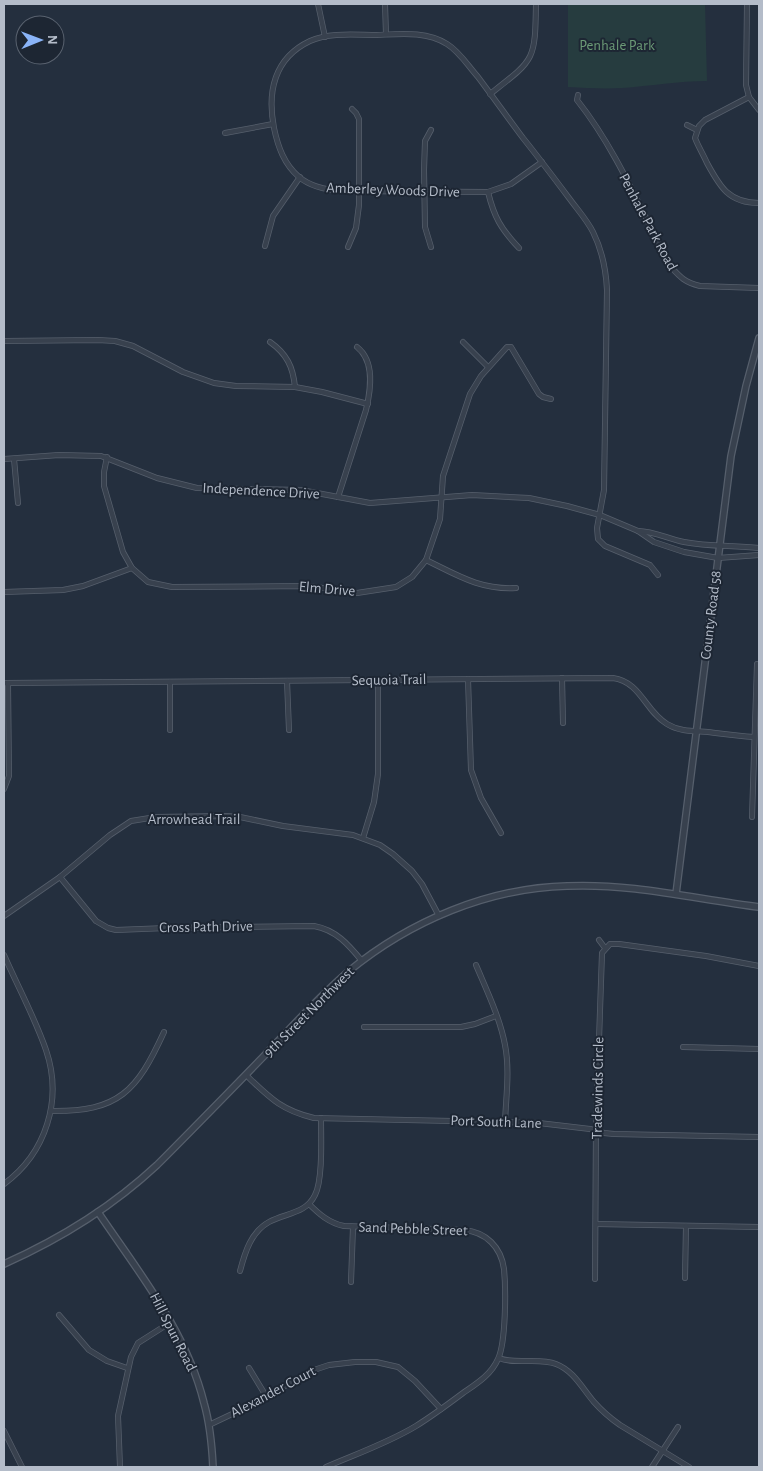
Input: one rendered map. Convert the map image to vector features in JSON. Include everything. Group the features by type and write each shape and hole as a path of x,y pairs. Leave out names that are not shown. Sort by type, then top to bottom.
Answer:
{"street":[{"path":"318,4 325,37"},
{"path":"385,4 386,34"},
{"path":"490,94 519,72 531,57 535,44 536,4"},
{"path":"746,4 746,76 749,97 759,110"},
{"name":"Amberley Woods Drive","path":"542,162 511,184 488,192 335,191 324,189 300,178 284,158 273,124 272,87 279,70 296,50 310,42 325,37 386,34 424,35 447,44 462,57 542,162 590,227 599,245 605,269 607,290 604,490 597,528 598,539 605,546 650,565 658,575"},
{"name":"Penhale Park Road","path":"578,95 577,100 593,120 670,266 678,276 700,286 759,288"},
{"path":"749,97 705,120 697,130 695,138 714,176 724,190 738,200 759,203"},
{"path":"348,247 357,221 359,191 359,120 352,109"},
{"path":"225,133 273,124"},
{"path":"687,125 697,130"},
{"path":"431,130 425,141 424,192 425,227 431,247"},
{"path":"265,246 273,216 300,178"},
{"path":"488,192 492,210 498,222 519,248"},
{"name":"County Road 58","path":"676,894 733,442 759,338"},
{"path":"4,341 115,341 133,346 183,372 214,383 236,386 295,387 368,404"},
{"path":"270,342 286,357 295,387"},
{"path":"463,342 488,367"},
{"path":"338,497 368,404 370,388 369,366 364,352 357,347"},
{"name":"Elm Drive","path":"108,457 104,472 104,486 123,552 132,568 148,582 166,586 309,586 357,592 400,586 418,572 426,560 438,525 443,476 470,394 488,367 507,347 511,347 539,394 551,399"},
{"name":"Independence Drive","path":"4,459 89,454 108,457 157,478 197,488 301,490 370,503 486,495 528,498 600,515 638,531 647,538 664,546 684,552 718,558 759,554"},
{"path":"14,459 18,503"},
{"name":"Independence Drive","path":"638,531 649,531 684,542 759,548"},
{"path":"426,560 466,579 486,586 516,588"},
{"path":"4,592 63,590 83,586 132,568"},
{"path":"752,817 757,664"},
{"path":"562,678 563,723"},
{"name":"Sequoia Trail","path":"6,683 608,678 623,680 635,688 656,715 675,728 696,732 754,737"},
{"path":"468,679 471,770 483,803 501,833"},
{"path":"363,838 374,802 378,774 378,680"},
{"path":"287,681 289,730"},
{"path":"170,682 170,730"},
{"path":"4,789 9,776 6,683"},
{"name":"Arrowhead Trail","path":"4,916 60,877 122,826 131,822 147,818 240,817 282,826 337,832 363,838 393,854 412,871 422,884 439,916"},
{"name":"Cross Path Drive","path":"60,877 96,920 111,929 123,931 167,928 314,926 325,929 341,938 362,961"},
{"name":"9th Street Northwest","path":"4,1264 75,1228 124,1194 157,1165 327,991 362,961 410,929 439,916 498,896 555,886 615,886 759,907"},
{"path":"599,940 605,948 610,944 619,944 706,956 759,966"},
{"name":"Tradewinds Circle","path":"595,1279 600,961 605,948"},
{"path":"4,955 46,1050 52,1078 51,1111 45,1133 21,1169 4,1184"},
{"path":"476,965 504,1036 507,1079 505,1122"},
{"path":"364,1026 461,1027 496,1016"},
{"path":"51,1111 90,1109 117,1099 137,1082 148,1066 164,1032"},
{"path":"683,1047 759,1048"},
{"name":"Port South Lane","path":"246,1075 278,1104 298,1114 321,1118 505,1122 566,1126 614,1134 759,1137"},
{"path":"240,1271 246,1251 259,1230 269,1222 310,1204 314,1197 318,1187 321,1118"},
{"name":"Sand Pebble Street","path":"310,1204 329,1221 338,1225 470,1231 482,1235 491,1241 502,1259 504,1275 503,1339 499,1358"},
{"name":"Hill Spun Road","path":"98,1212 152,1290 171,1322 196,1378 209,1425 213,1467"},
{"path":"596,1224 759,1227"},
{"path":"685,1278 686,1226"},
{"path":"351,1282 353,1227"},
{"path":"59,1315 89,1350 106,1361 127,1368"},
{"path":"120,1467 118,1416 127,1368 133,1350 138,1343 171,1322"},
{"path":"326,1467 408,1430 440,1410 482,1379 499,1358 506,1360 544,1360 559,1365 574,1375 594,1402 609,1417 689,1467"},
{"name":"Alexander Court","path":"209,1425 322,1367 340,1363 376,1362 391,1364 404,1370 440,1410"},
{"path":"249,1368 266,1396"},
{"path":"652,1467 678,1427"},
{"path":"4,1431 22,1467"}],"green space":[{"name":"Penhale Park","path":"568,4 705,4 707,81 622,88 568,87"}]}
